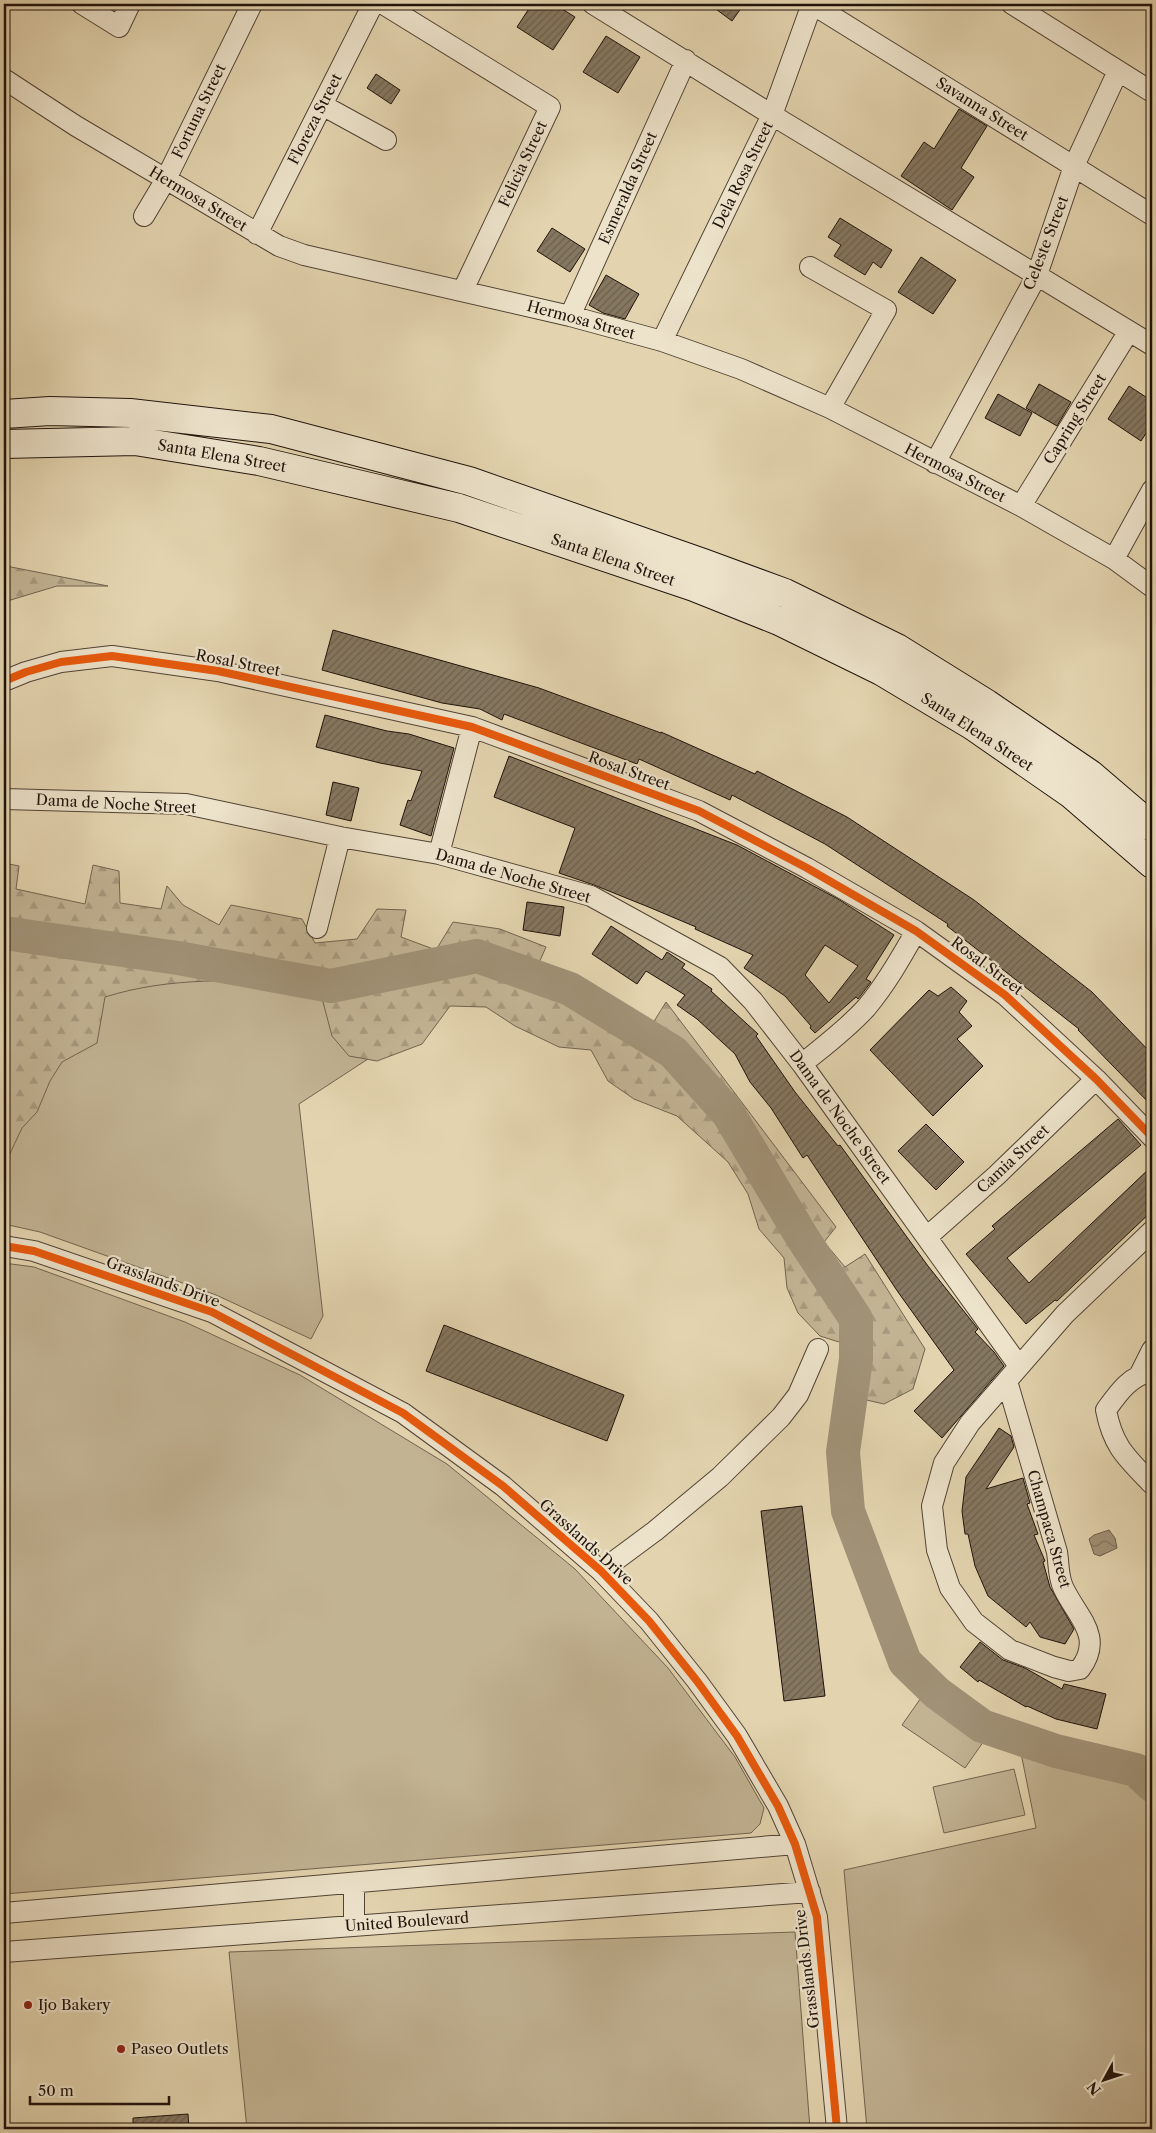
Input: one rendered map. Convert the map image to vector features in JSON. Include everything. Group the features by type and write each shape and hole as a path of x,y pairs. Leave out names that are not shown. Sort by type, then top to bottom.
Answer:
{"street":[{"path":"82,4 119,27 130,4"},
{"name":"Fortuna Street","path":"144,216 166,180 252,4"},
{"name":"Floreza Street","path":"257,234 373,4"},
{"name":"Felicia Street","path":"382,4 550,107 463,290"},
{"path":"594,4 772,115 1152,345"},
{"name":"Dela Rosa Street","path":"662,341 772,115 812,4"},
{"name":"Savanna Street","path":"812,4 1152,215"},
{"path":"1012,4 1152,92"},
{"name":"Esmeralda Street","path":"570,316 686,60"},
{"name":"Celeste Street","path":"935,463 1037,276 1074,166 1118,70"},
{"name":"Hermosa Street","path":"4,79 76,126 279,246 304,255 570,316 662,341 741,370 830,408 1021,506 1114,559 1152,587"},
{"path":"322,105 386,140"},
{"path":"810,267 886,310 830,408"},
{"name":"Capring Street","path":"1021,506 1129,331"},
{"name":"Santa Elena Street","path":"4,414 50,411 130,412 271,429 470,481 694,560 785,594 897,648 987,704 1090,774 1152,827"},
{"name":"Santa Elena Street","path":"4,444 135,441 259,461 459,508 694,587 779,621 889,676 972,726 1071,794 1152,864"},
{"path":"1114,559 1152,490"},
{"name":"Rosal Street","path":"4,681 26,672 61,662 112,656 218,672 472,727 699,811 807,868 916,931 1005,995 1096,1079 1152,1137"},
{"path":"439,854 472,727"},
{"name":"Dama de Noche Street","path":"4,799 186,804 340,836 439,854 591,896 720,967 753,1001 802,1064 927,1237 1013,1374"},
{"path":"317,928 340,836"},
{"path":"802,1064 865,1008 890,976 916,931"},
{"name":"Camia Street","path":"927,1237 997,1175 1096,1079"},
{"path":"1013,1374 1066,1314 1152,1230"},
{"name":"Grasslands Drive","path":"4,1246 34,1251 212,1312 404,1413 503,1486 601,1571 655,1628 737,1736 778,1806 795,1844 810,1892 821,1946 837,2129"},
{"path":"601,1571 655,1531 720,1477 781,1417 798,1395 818,1349"},
{"path":"1152,1350 1146,1373 1119,1392 1106,1410 1109,1429 1119,1450 1152,1484"},
{"name":"Champaca Street","path":"1013,1374 1057,1552 1059,1576 1064,1589 1088,1630 1088,1659 1080,1668 1069,1671 1054,1668 1010,1650 974,1622 950,1588 937,1550 932,1506 944,1463 970,1423 1013,1374"},
{"path":"4,1913 795,1844"},
{"path":"354,1883 354,1926"},
{"name":"United Boulevard","path":"4,1952 810,1892"}],"green space":[{"path":"4,567 108,586 57,586 4,602"},
{"path":"4,863 19,866 16,889 85,904 93,865 119,871 120,903 161,909 167,886 183,905 219,925 231,905 302,919 315,943 357,939 377,909 406,910 401,937 436,950 453,922 500,929 546,947 539,963 576,979 653,1023 666,1002 836,1227 824,1242 845,1267 865,1254 925,1349 913,1389 884,1404 862,1399 842,1343 820,1336 798,1313 787,1288 784,1258 759,1229 748,1194 728,1162 677,1116 634,1099 608,1081 591,1050 559,1047 515,1026 486,1007 450,1006 422,1044 377,1061 349,1056 332,1036 323,1002 306,981 205,981 130,990 105,997 97,1043 62,1062 50,1081 37,1112 22,1128 6,1162 4,1177"},
{"path":"4,930 331,986 420,1025 299,1104 323,1316 311,1339 216,1295 40,1232 4,1224"},
{"path":"4,1263 34,1267 185,1322 300,1375 447,1464 575,1569 668,1668 735,1757 764,1808 760,1824 751,1833 4,1894"},
{"path":"923,1695 986,1738 965,1768 902,1725"},
{"path":"1020,1748 1134,1782 1152,1793 1152,2129 867,2129 844,1870 1036,1828"},
{"path":"1014,1769 1025,1815 944,1833 933,1787"},
{"path":"795,1932 810,2129 247,2129 229,1952"}],"water":[{"path":"1109,1530 1115,1538 1117,1548 1100,1556 1094,1554 1089,1539 1094,1535"}],"building":[{"path":"532,4 554,4 575,17 553,50 517,27"},
{"path":"709,4 744,4 732,21"},
{"path":"606,36 640,57 618,93 583,72"},
{"path":"376,74 400,90 391,104 367,88"},
{"path":"959,109 987,126 961,168 974,177 952,210 901,176 924,142 934,149"},
{"path":"840,218 892,250 881,268 873,262 865,275 834,256 841,245 828,237"},
{"path":"552,228 585,249 570,272 537,251"},
{"path":"921,257 956,280 933,314 898,292"},
{"path":"606,275 639,294 625,319 603,313 589,305"},
{"path":"1039,384 1071,402 1057,426 1026,408"},
{"path":"1129,386 1152,401 1152,424 1141,441 1108,419"},
{"path":"998,394 1032,413 1020,436 985,418"},
{"path":"333,630 539,688 661,732 755,774 757,771 847,817 974,900 1092,992 1152,1054 1152,1106 1079,1029 947,926 948,924 825,844 732,795 730,800 639,759 637,764 504,714 502,720 480,709 442,703 322,670"},
{"path":"325,715 387,731 409,734 454,748 431,836 400,825 408,800 411,801 422,771 316,747"},
{"path":"509,756 737,845 838,899 894,935 866,979 871,982 858,999 856,997 815,1033 785,996 744,968 753,955 695,929 696,927 594,885 559,873 575,828 494,797","holes":["825,945 858,966 829,1003 805,975"]},
{"path":"333,782 359,788 351,821 326,815"},
{"path":"527,902 564,907 560,936 523,930"},
{"path":"611,926 662,960 667,952 685,964 682,968 712,989 711,991 758,1034 756,1036 795,1092 838,1146 840,1145 928,1266 978,1329 975,1332 1004,1366 942,1438 914,1411 954,1370 898,1292 807,1155 803,1158 771,1108 750,1082 735,1054 697,1019 677,1005 685,995 646,971 637,984 592,954"},
{"path":"951,987 967,1001 959,1012 972,1026 957,1039 983,1066 933,1116 870,1050 929,990 938,996"},
{"path":"1118,1119 1141,1145 1007,1258 1029,1283 1152,1166 1152,1211 1057,1301 1055,1300 1026,1324 966,1254 995,1229 992,1226"},
{"path":"926,1124 964,1162 936,1190 898,1151"},
{"path":"444,1325 624,1395 607,1441 426,1371"},
{"path":"999,1428 1011,1436 1014,1447 986,1489 1023,1478 1030,1503 1027,1504 1038,1534 1034,1535 1045,1561 1043,1562 1050,1587 1074,1629 1065,1644 1040,1637 1030,1622 1026,1627 988,1596 975,1566 968,1534 965,1534 962,1511 966,1477"},
{"path":"802,1506 825,1696 784,1701 761,1511"},
{"path":"980,1642 1003,1660 1025,1668 1062,1689 1064,1684 1106,1694 1097,1729 1056,1719 1026,1707 979,1680 978,1682 960,1667"},
{"path":"188,2114 189,2129 133,2129 133,2118"}],"waterway":[{"path":"4,933 178,958 331,986 477,956 570,989 673,1052 728,1113 802,1237 856,1319 856,1359 843,1452 848,1511 905,1662 937,1693 982,1726 1056,1751 1136,1770 1152,1785"}],"cycle path":[{"path":"4,681 26,672 61,662 112,656 218,671 472,727 699,811 807,868 916,931 1005,995 1096,1079 1152,1137"},
{"path":"4,1246 34,1251 212,1312 403,1413 503,1486 601,1571 649,1621 697,1681 737,1736 778,1806 795,1844 817,1917 837,2129"}],"place":[{"name":"Ijo Bakery","path":"28,2005"},
{"name":"Paseo Outlets","path":"121,2049"}]}
